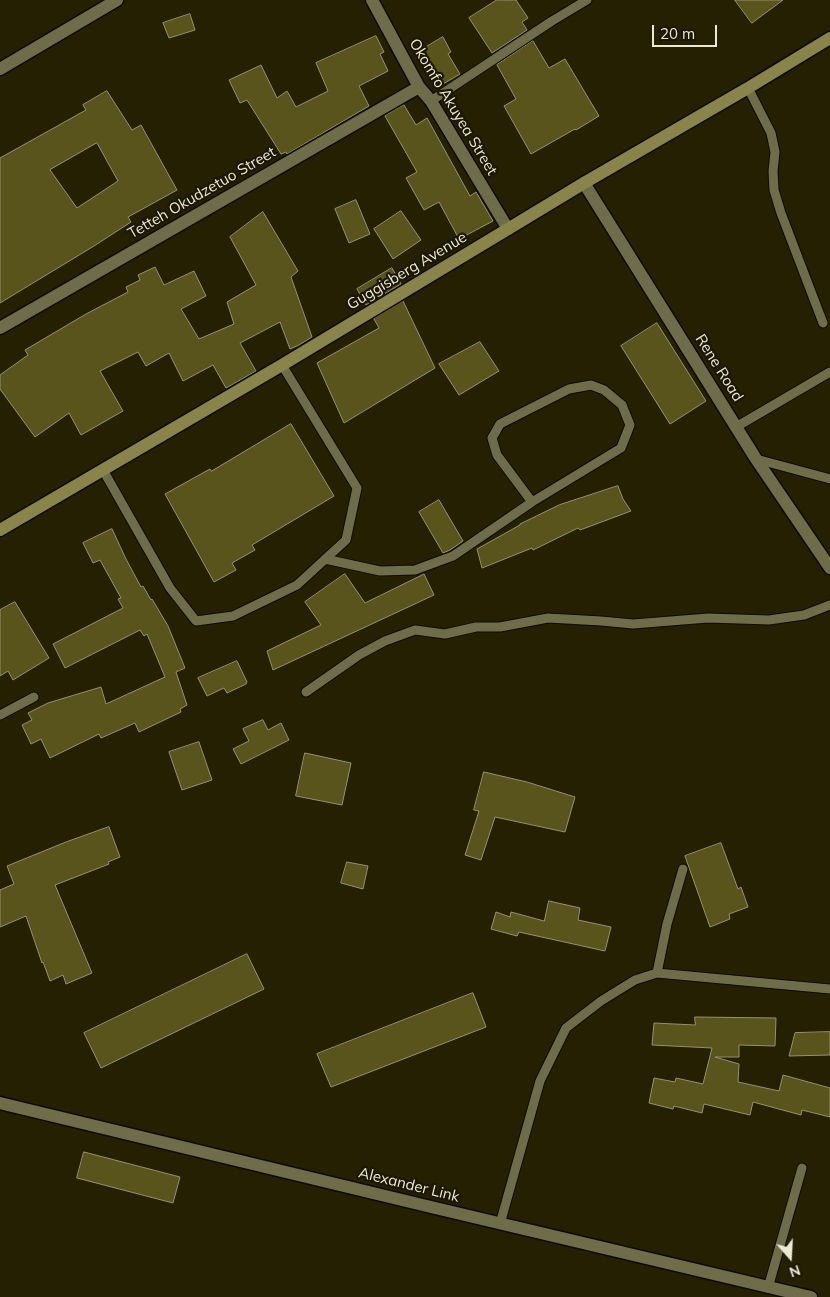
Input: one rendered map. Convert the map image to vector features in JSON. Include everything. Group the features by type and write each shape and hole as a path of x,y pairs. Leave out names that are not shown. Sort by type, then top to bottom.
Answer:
{"main road":[{"name":"Guggisberg Avenue","path":"0,530 282,365 584,183 830,38"}],"street":[{"path":"0,69 118,0"},
{"name":"Okomfo Akuyea Street","path":"372,0 419,87 431,101 508,229"},
{"name":"Tetteh Okudzetuo Street","path":"0,328 419,87"},
{"name":"Rene Road","path":"584,183 756,459 830,568"},
{"name":"Alexander Link","path":"0,1103 811,1297"}],"lane":[{"path":"431,101 587,0"},
{"path":"748,88 770,133 776,152 773,171 774,190 822,323"},
{"path":"103,470 170,588 196,620 234,616 298,585 346,540 356,488 282,365"},
{"path":"736,427 830,372"},
{"path":"325,559 380,571 414,570 453,556 532,502 621,448 630,425 622,405 604,390 590,384 569,389 500,424 492,438 497,455 532,502"},
{"path":"756,459 830,478"},
{"path":"306,692 359,655 385,641 415,630 446,634 476,627 500,627 548,618 633,624 708,618 769,620 804,615 830,605"},
{"path":"0,715 34,697"},
{"path":"657,974 667,924 683,869"},
{"path":"500,1224 540,1081 566,1028 601,1001 635,980 657,974 830,989"},
{"path":"768,1288 802,1168"}],"building":[{"path":"497,0 516,0 528,18 522,22 527,30 492,53 469,18"},
{"path":"735,0 783,0 752,23"},
{"path":"190,14 195,30 169,38 163,23"},
{"path":"376,36 384,52 380,54 388,71 359,86 369,106 287,154 286,152 281,154 247,100 240,103 229,80 261,65 277,98 287,91 296,107 328,91 316,63"},
{"path":"443,37 451,52 448,54 460,74 443,84 423,49"},
{"path":"533,41 549,68 565,59 599,116 531,154 504,106 516,99 497,65"},
{"path":"107,91 132,130 141,125 177,190 128,217 131,222 0,303 0,158 86,110 83,105","holes":["97,143 118,181 77,208 50,170"]},
{"path":"404,105 416,125 427,118 470,196 476,192 493,221 459,239 439,202 424,210 406,178 417,172 385,116"},
{"path":"356,200 370,234 349,243 335,209"},
{"path":"401,211 421,240 393,259 374,229"},
{"path":"263,212 298,271 291,277 312,337 290,349 280,322 240,343 256,371 226,388 213,365 183,381 169,353 146,366 138,352 100,371 123,411 81,435 69,413 35,437 0,389 0,375 28,355 25,350 128,292 126,287 140,280 138,275 155,267 164,285 194,271 206,296 181,309 199,339 234,324 227,302 256,285 230,237"},
{"path":"392,268 401,284 366,305 357,289"},
{"path":"403,301 435,368 344,423 317,363 379,328 374,319"},
{"path":"657,323 706,401 670,424 621,346"},
{"path":"480,342 499,371 459,395 439,364"},
{"path":"291,424 334,496 252,545 255,550 232,563 236,570 214,582 165,494 210,469 211,471"},
{"path":"618,486 623,499 631,511 580,530 578,528 533,550 532,548 482,568 477,549 520,524 559,505"},
{"path":"439,500 463,541 443,553 419,512"},
{"path":"112,529 141,587 143,586 152,599 168,626 185,668 176,672 187,705 180,709 181,712 139,732 135,723 101,738 99,734 50,758 41,739 31,744 22,725 32,720 28,713 48,703 101,687 106,704 165,677 147,634 144,636 140,630 65,668 53,644 123,608 118,599 121,598 100,560 93,563 83,543"},
{"path":"345,574 365,603 424,574 434,595 273,670 267,651 321,625 305,602"},
{"path":"15,602 49,658 13,680 8,671 0,676 0,610"},
{"path":"237,661 247,682 246,684 227,693 224,688 207,696 198,678"},
{"path":"263,720 268,730 281,723 289,740 241,764 233,749 249,741 243,729"},
{"path":"199,742 212,780 182,790 169,752"},
{"path":"305,753 351,763 342,805 296,796"},
{"path":"484,772 527,782 575,797 565,832 495,817 481,860 465,855 479,811 474,810"},
{"path":"109,827 120,857 108,862 109,864 55,885 92,973 66,984 63,975 50,981 26,916 0,927 0,890 14,884 7,866"},
{"path":"721,843 738,889 741,887 748,907 729,914 730,919 710,927 685,856"},
{"path":"347,862 368,866 363,889 341,883"},
{"path":"549,901 580,908 578,920 611,927 605,951 519,932 517,936 491,929 496,912 510,917 511,912 544,921"},
{"path":"247,954 264,989 101,1068 84,1033"},
{"path":"473,993 486,1027 331,1087 317,1054"},
{"path":"695,1017 776,1018 775,1046 739,1045 739,1057 715,1057 739,1064 738,1082 779,1091 783,1075 830,1088 830,1117 802,1110 801,1115 753,1102 750,1115 704,1104 702,1113 674,1106 673,1109 649,1103 654,1078 675,1082 676,1078 703,1084 712,1048 652,1045 654,1023 695,1025"},
{"path":"830,1032 830,1055 789,1056 795,1033"},
{"path":"84,1152 180,1177 173,1203 77,1178"}]}
